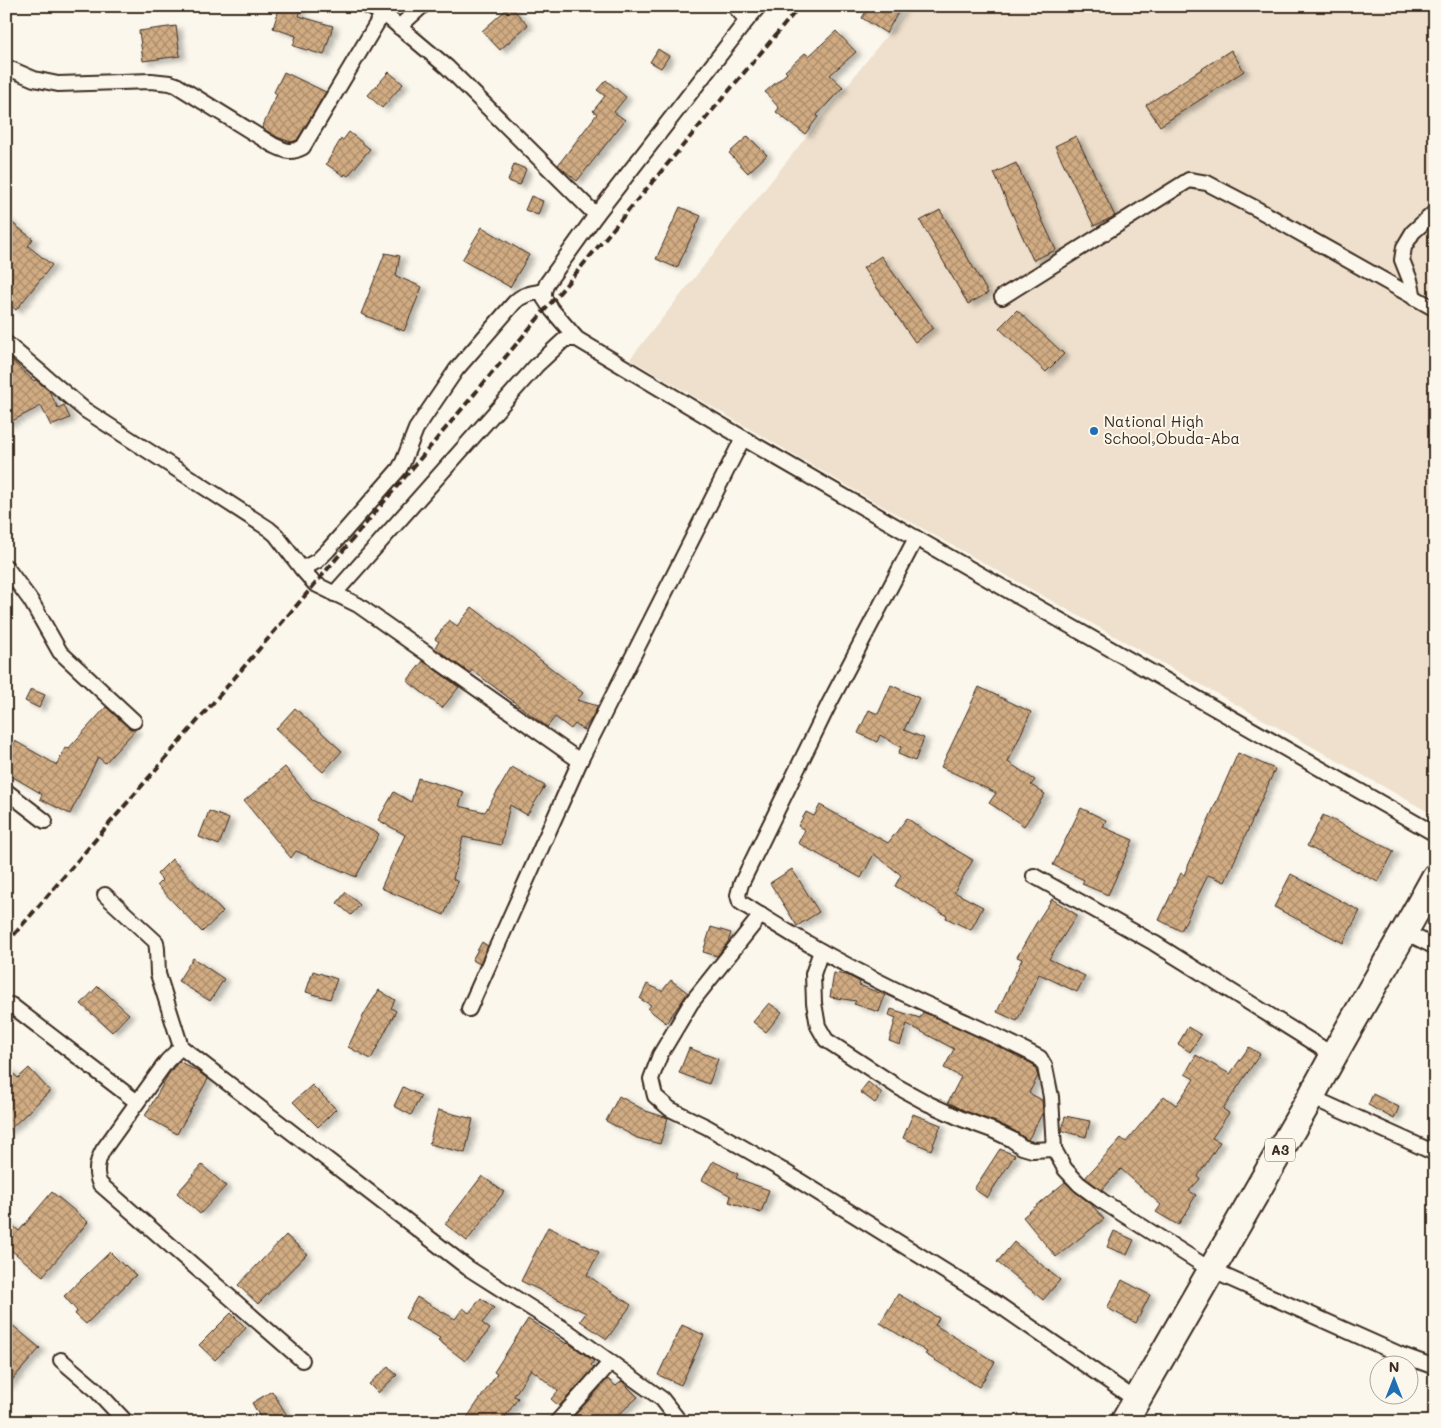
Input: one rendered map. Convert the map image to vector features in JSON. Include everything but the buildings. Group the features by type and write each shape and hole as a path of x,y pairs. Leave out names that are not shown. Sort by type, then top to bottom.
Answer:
{"highway":[{"name":"A3","path":"1130,1411 1435,877"}],"street":[{"path":"368,6 382,13 447,67 596,214"},
{"path":"399,27 422,6"},
{"path":"734,6 747,20"},
{"path":"759,6 596,214 547,282 544,298 552,310 577,340 916,538 1435,834"},
{"path":"6,67 34,79 58,84 151,81 170,83 273,145 294,152 303,147 382,13"},
{"path":"1002,297 1189,180 1207,183 1257,209 1435,310"},
{"path":"1414,298 1410,280 1402,260 1404,247 1413,232 1435,212"},
{"path":"302,570 317,561 328,550 399,469 416,429 456,370 518,298 544,291"},
{"path":"334,594 536,366 565,340 577,340"},
{"path":"6,344 85,410 269,529 315,584 358,605 580,761"},
{"path":"469,1009 580,761 743,438"},
{"path":"916,538 828,704 741,884 738,895 740,902 822,951 892,988 1040,1058 1045,1067 1051,1097 1054,1149 1065,1169 1078,1184 1094,1196 1211,1270 1399,1354 1435,1367"},
{"path":"6,567 30,601 60,652 134,721"},
{"path":"6,791 45,821"},
{"path":"1034,876 1154,943 1333,1054"},
{"path":"105,895 156,942 158,974 181,1047 468,1268 567,1331 662,1399 680,1422"},
{"path":"761,916 691,1003 660,1055 651,1079 654,1096 670,1109 782,1170 996,1303 1130,1411"},
{"path":"1405,932 1435,947"},
{"path":"822,951 813,974 814,1003 818,1026 826,1040 898,1087 929,1104 992,1130 1022,1147 1032,1150 1054,1149"},
{"path":"11,1005 137,1102"},
{"path":"181,1047 167,1061 103,1150 98,1159 97,1177 100,1184 302,1360"},
{"path":"1311,1097 1435,1153"},
{"path":"61,1360 94,1388 126,1422"},
{"path":"557,1422 610,1363"}],"shaded area":[{"name":"National High School,Obuda-Aba","path":"910,6 1435,6 1434,815 875,502 630,359"}],"railway":[{"path":"6,944 315,584 800,6"}],"place":[{"name":"National High School,Obuda-Aba","path":"1094,431"}]}
